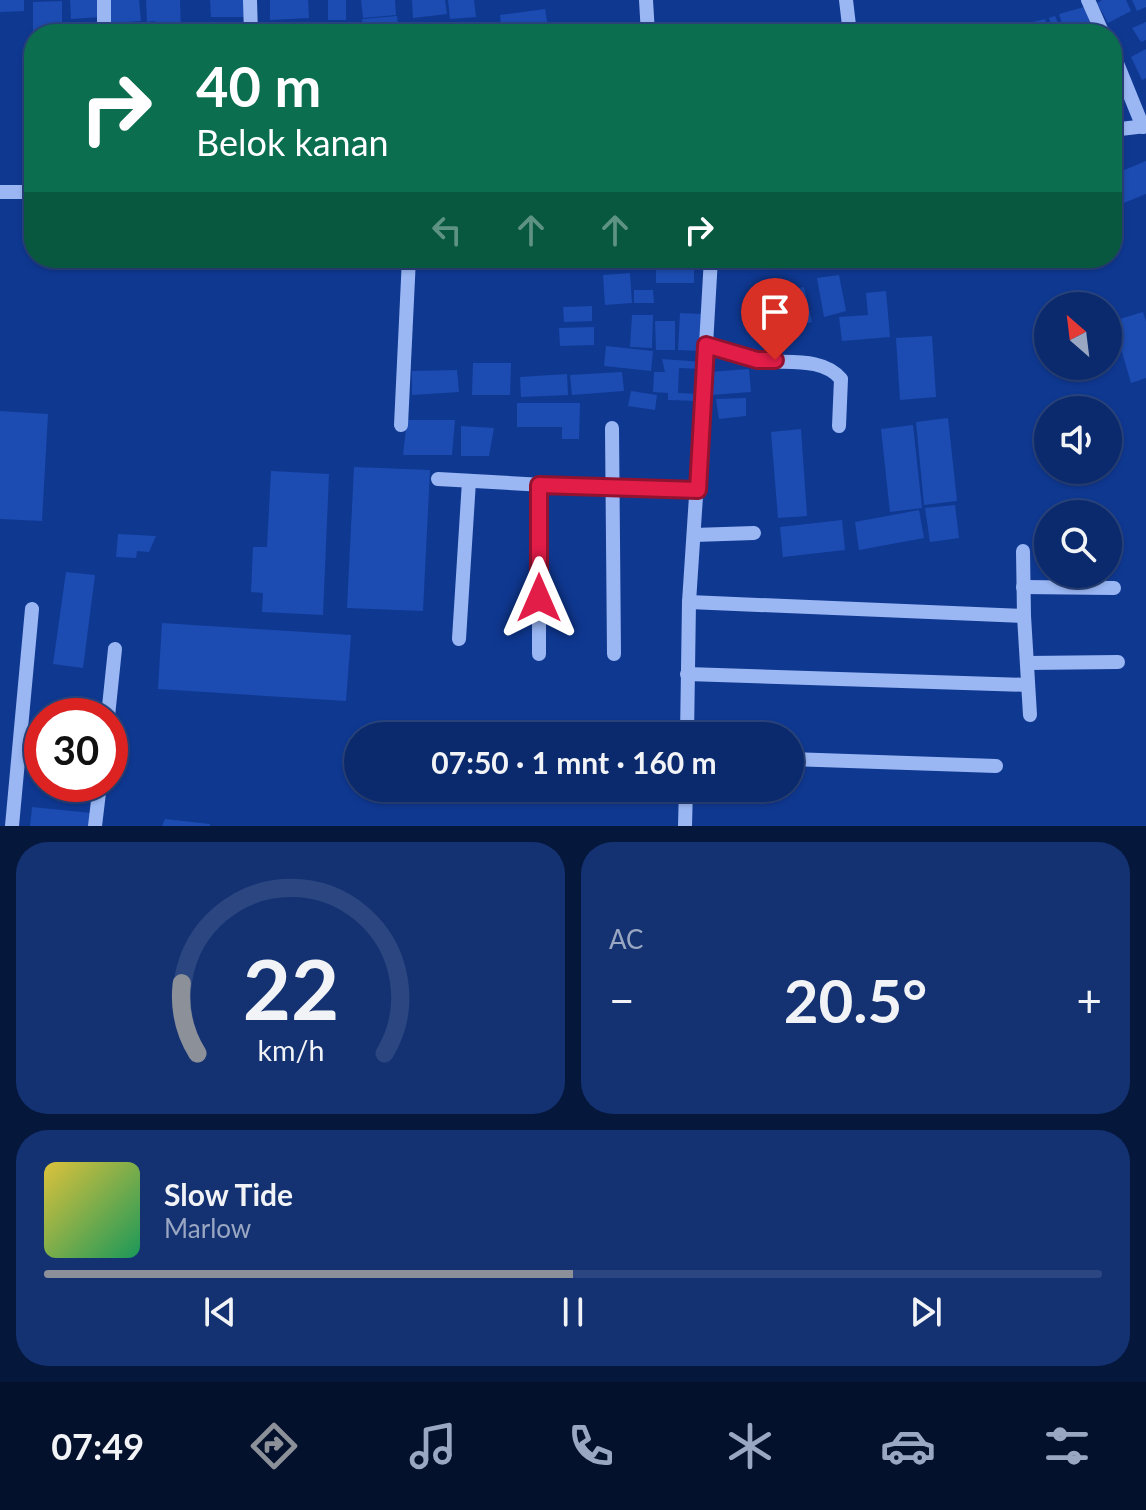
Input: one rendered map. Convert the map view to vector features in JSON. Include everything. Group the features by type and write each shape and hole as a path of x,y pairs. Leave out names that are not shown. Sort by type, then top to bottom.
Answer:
{"street":[{"path":"104,0 104,24"},
{"path":"250,0 251,24"},
{"path":"646,0 647,24"},
{"path":"846,0 849,24"},
{"path":"1088,0 1099,24"},
{"path":"1122,74 1144,126 1122,129"},
{"path":"0,192 24,192"},
{"path":"401,425 409,268"},
{"path":"687,722 689,602 710,268"},
{"path":"706,345 757,360 813,364 831,370 841,379 839,426"},
{"path":"612,428 614,654"},
{"path":"438,479 614,489 698,490"},
{"path":"459,639 469,481"},
{"path":"539,485 539,654"},
{"path":"694,535 754,533"},
{"path":"1023,551 1030,715"},
{"path":"1023,587 1034,587"},
{"path":"689,602 1024,616"},
{"path":"12,826 32,609"},
{"path":"110,698 115,649"},
{"path":"1027,663 1118,662"},
{"path":"687,674 1028,685"},
{"path":"804,759 996,766"},
{"path":"95,826 98,802"},
{"path":"685,826 686,802"}],"building":[{"path":"0,0 24,0 24,11 0,12"},
{"path":"70,0 99,0 100,17 71,19"},
{"path":"110,0 139,0 141,21 111,23"},
{"path":"146,0 180,0 181,24 147,22"},
{"path":"210,0 244,0 245,17 211,17"},
{"path":"270,0 308,0 309,18 270,20"},
{"path":"328,0 346,0 346,20 328,20"},
{"path":"361,0 395,0 396,15 363,18"},
{"path":"412,0 445,0 447,14 413,18"},
{"path":"448,0 474,0 476,17 450,19"},
{"path":"1102,0 1126,0 1131,11 1108,23 1097,3"},
{"path":"1132,0 1146,0 1146,7 1137,11"},
{"path":"62,1 62,24 33,24 33,2"},
{"path":"1084,7 1090,24 1062,24 1059,14"},
{"path":"545,9 547,24 501,24 500,15"},
{"path":"397,16 398,24 362,24 362,19"},
{"path":"1055,16 1058,24 1051,24 1049,18"},
{"path":"1045,19 1047,24 1025,24"},
{"path":"1146,22 1146,40 1141,42 1132,28"},
{"path":"1146,49 1146,78 1142,80 1131,57"},
{"path":"1146,161 1146,194 1122,204 1122,171"},
{"path":"551,268 594,269 551,270"},
{"path":"656,269 694,269 694,283 656,283"},
{"path":"630,273 632,303 605,305 603,275"},
{"path":"839,275 846,311 824,317 817,278"},
{"path":"804,287 812,322 776,331 772,317 785,314 781,291"},
{"path":"634,290 653,290 654,303 634,303"},
{"path":"886,291 890,337 842,341 839,317 868,315 866,293"},
{"path":"592,306 592,321 564,322 563,307"},
{"path":"1143,312 1146,321 1146,378 1131,383 1122,352 1122,318"},
{"path":"680,313 702,314 700,351 678,350"},
{"path":"632,315 653,315 652,348 630,347"},
{"path":"655,321 675,321 675,350 656,350"},
{"path":"594,327 594,345 560,346 559,328"},
{"path":"932,336 936,397 900,400 896,338"},
{"path":"606,346 653,351 651,371 604,366"},
{"path":"662,359 703,362 702,369 679,368 678,393 699,394 699,401 668,400 668,393 653,392 654,372 665,372"},
{"path":"473,363 511,363 510,395 472,395"},
{"path":"749,369 751,392 710,395 709,372"},
{"path":"457,370 459,392 412,395 412,371"},
{"path":"622,372 624,391 572,395 570,375"},
{"path":"567,374 568,395 521,397 520,377"},
{"path":"631,391 657,395 655,410 628,406"},
{"path":"746,398 746,416 719,419 716,399"},
{"path":"517,403 580,403 579,439 562,439 562,427 517,427"},
{"path":"0,411 48,414 42,521 0,519"},
{"path":"948,418 957,501 924,505 916,422"},
{"path":"407,420 455,420 452,455 403,455"},
{"path":"913,425 922,508 890,512 881,429"},
{"path":"461,426 494,428 489,456 461,456"},
{"path":"801,429 807,516 778,518 771,432"},
{"path":"354,467 430,470 423,611 347,608"},
{"path":"271,471 329,474 323,615 262,612 263,593 251,592 253,547 267,547"},
{"path":"955,505 959,538 930,542 925,508"},
{"path":"919,510 924,538 859,550 855,522"},
{"path":"842,520 845,550 783,557 780,527"},
{"path":"118,534 156,536 149,552 137,551 136,558 116,557"},
{"path":"66,572 95,575 83,668 53,664"},
{"path":"162,623 351,635 346,701 158,689"},
{"path":"32,807 91,813 89,826 30,826"},
{"path":"165,819 210,824 210,826 162,826"}],"route":[{"path":"539,598 539,485 698,490 706,345 757,360 775,360"}]}
